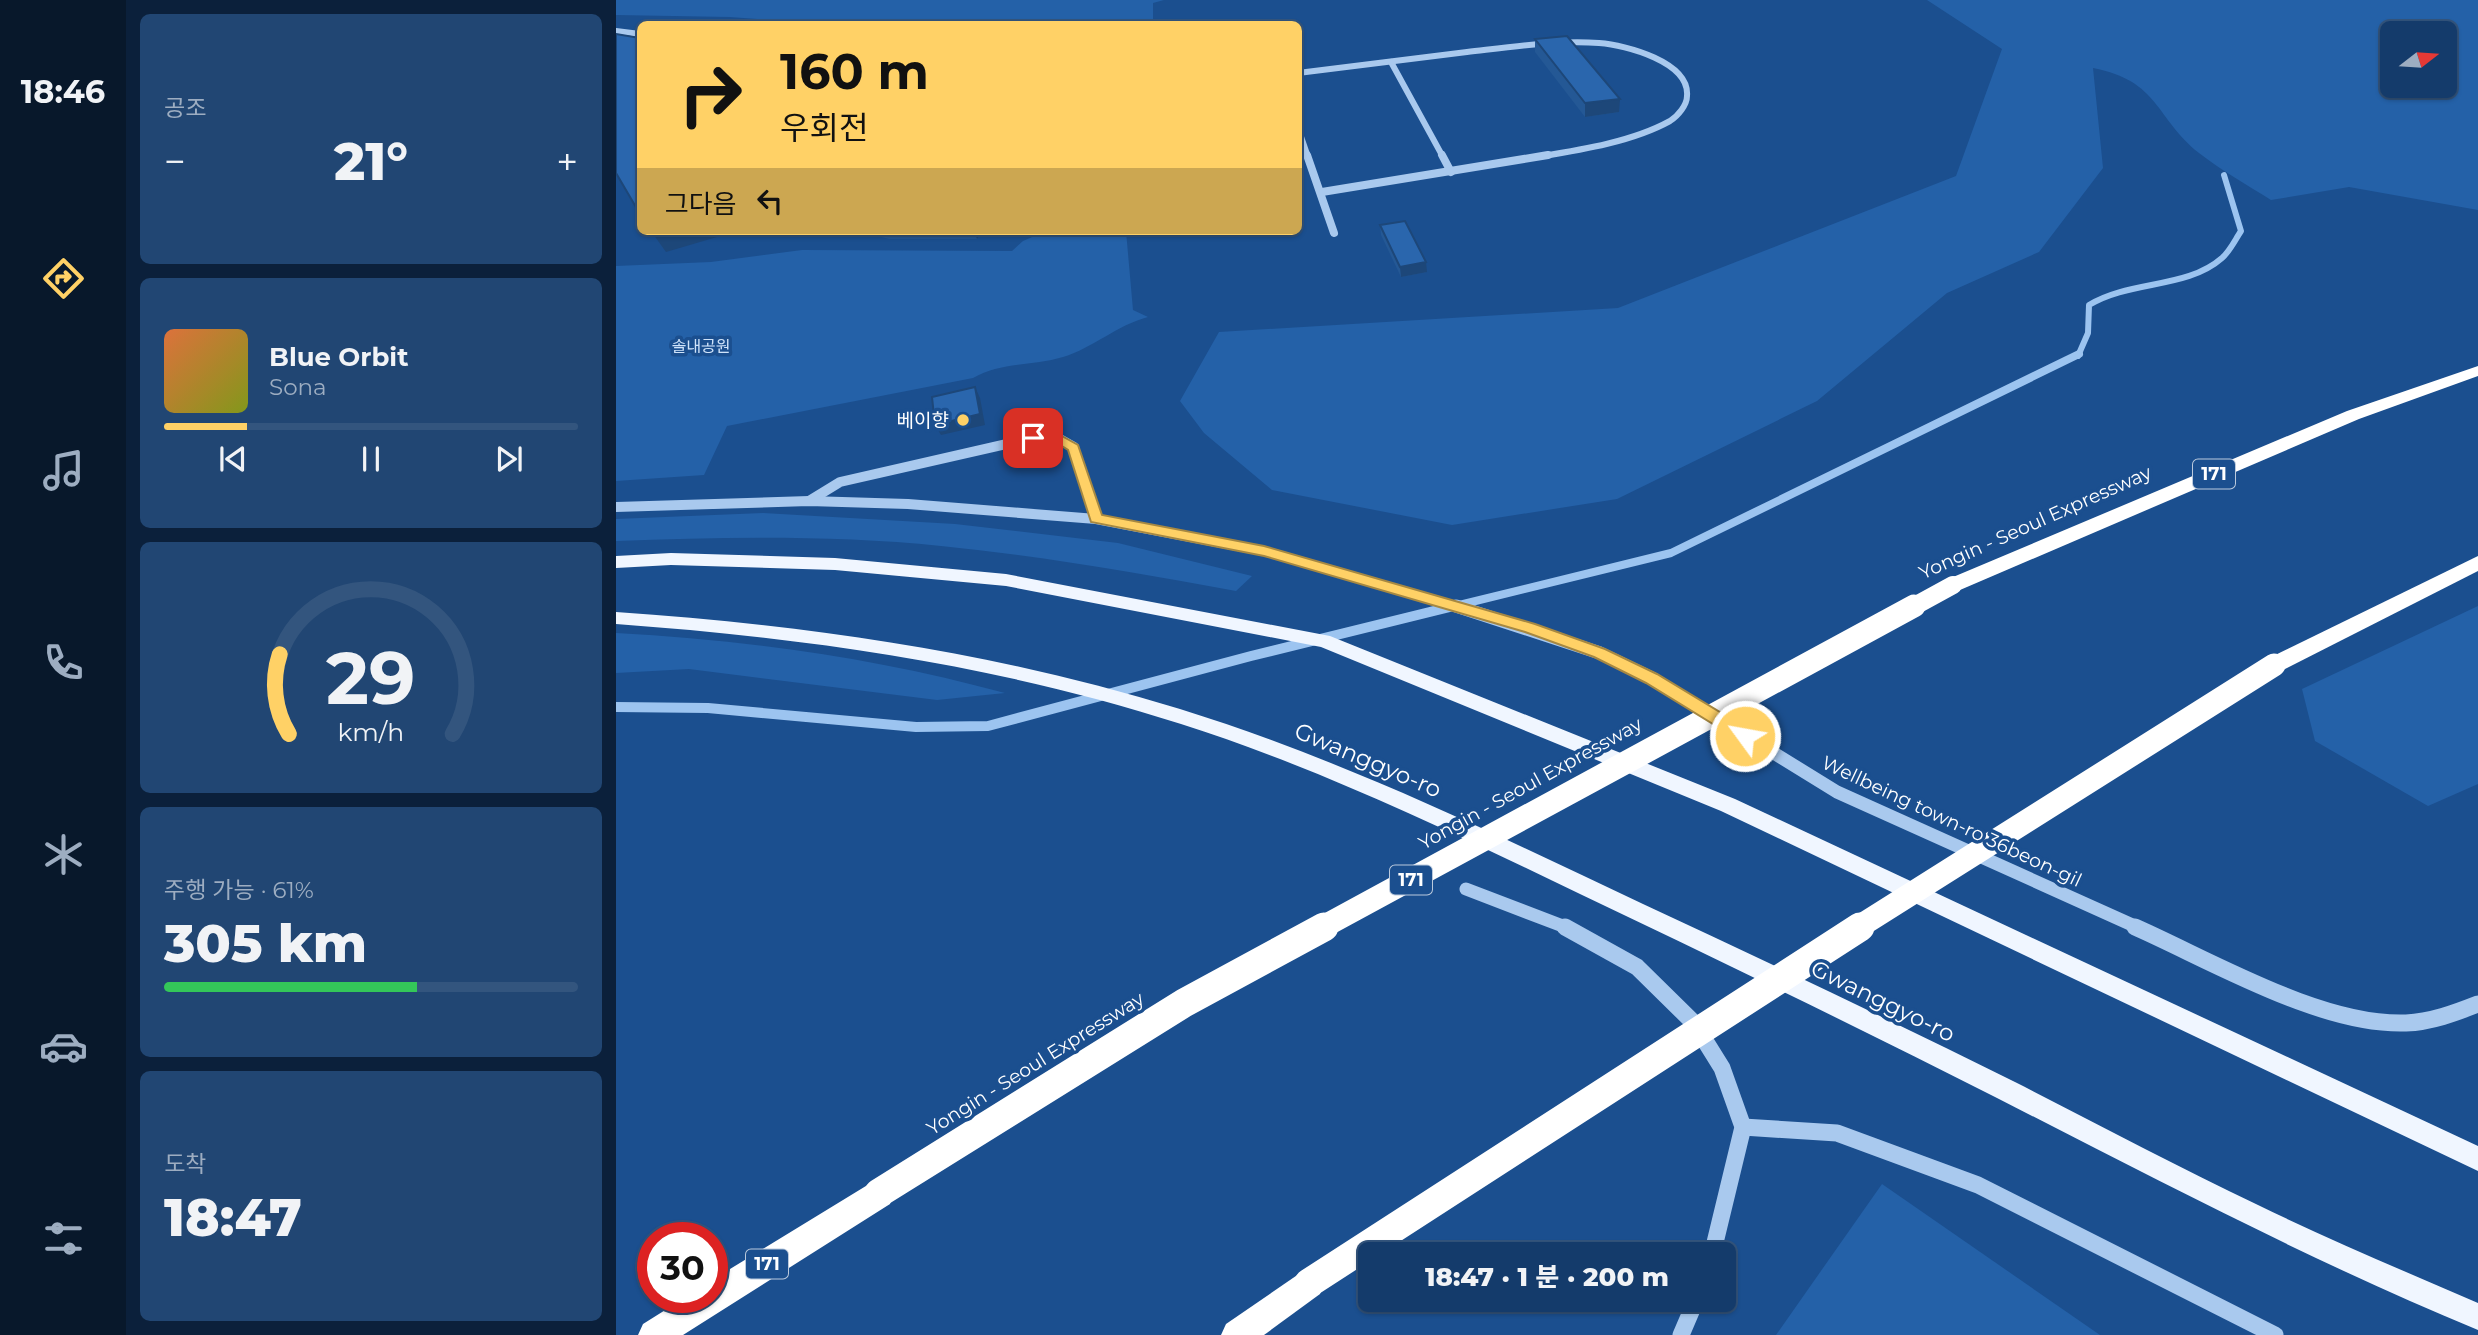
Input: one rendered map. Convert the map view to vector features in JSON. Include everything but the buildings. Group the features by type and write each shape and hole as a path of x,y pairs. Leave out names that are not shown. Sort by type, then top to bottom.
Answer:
{"highway":[{"name":"Yongin - Seoul Expressway","path":"654,1335 1184,1003 1953,585 2353,415 2478,371"},
{"path":"1237,1335 1309,1283 1835,943 2274,665 2478,563"}],"main road":[{"path":"616,562 671,559 835,564 1006,580 1324,641 1728,805 2478,1159"},
{"name":"Gwanggyo-ro","path":"616,618 721,624 864,642 1026,675 1103,694 1260,743 1413,806 1668,926 1966,1070 2283,1230 2478,1317"}],"street":[{"path":"616,31 637,34"},
{"path":"1302,73 1528,45 1598,43 1621,46 1655,58 1678,72 1688,87 1687,103 1672,120 1647,130 1556,153 1322,192"},
{"path":"1391,62 1451,172"},
{"path":"1302,139 1334,233"},
{"name":"Wellbeing town-ro 36beon-gil","path":"809,500 840,482 889,469 1033,438 1060,439 1074,447 1096,519"},
{"name":"Wellbeing town-ro 36beon-gil","path":"616,507 809,500 908,504 1096,519 1264,551 1529,628 1600,653 1652,678 1837,792 2297,1000 2348,1017 2404,1026 2446,1019 2478,1004"},
{"path":"1466,889 1564,926 1637,967 1694,1023 1722,1068 1743,1127 1716,1242"},
{"path":"1743,1127 1837,1133 1978,1185 2275,1335"},
{"path":"1681,1335 1691,1312"}],"green space":[{"path":"616,0 1164,0 1153,3 1153,21 783,21 616,15"},
{"path":"1927,0 2478,0 2478,210 2349,187 2271,200 2199,153 2173,127 2155,102 2132,82 2093,68 2103,168 2039,252 1947,293 1817,401 1617,499 1452,525 1272,490 1204,433 1180,401 1219,332 1618,308 1956,176 2002,49"},
{"name":"솔내공원","path":"1037,235 1126,235 1133,310 1148,317 1126,325 1074,353 1052,360 995,369 973,378 727,426 704,475 616,481 616,266 711,262 802,250 1012,251 1023,241"},
{"path":"763,513 955,524 1118,543 1252,576 1236,591 1052,560 901,542 778,538 616,541 616,519"},
{"path":"2478,606 2478,784 2428,806 2315,741 2302,689"},
{"path":"616,633 714,640 812,652 909,670 1005,693 937,700 689,669 616,673"},
{"path":"1882,1184 2100,1335 1776,1335"}],"waterway":[{"path":"2079,354 2088,333 2089,305 2122,291 2192,275 2208,268 2227,252 2241,231 2224,175"},
{"path":"1447,608 1671,553 2079,354"},
{"path":"616,707 708,708 916,727 988,726 1251,656 1454,606"}],"place":[{"name":"베이향","path":"963,420"}],"route":[{"path":"1033,438 1060,439 1074,447 1096,519 1264,551 1529,628 1600,653 1652,678 1745,736"}]}
